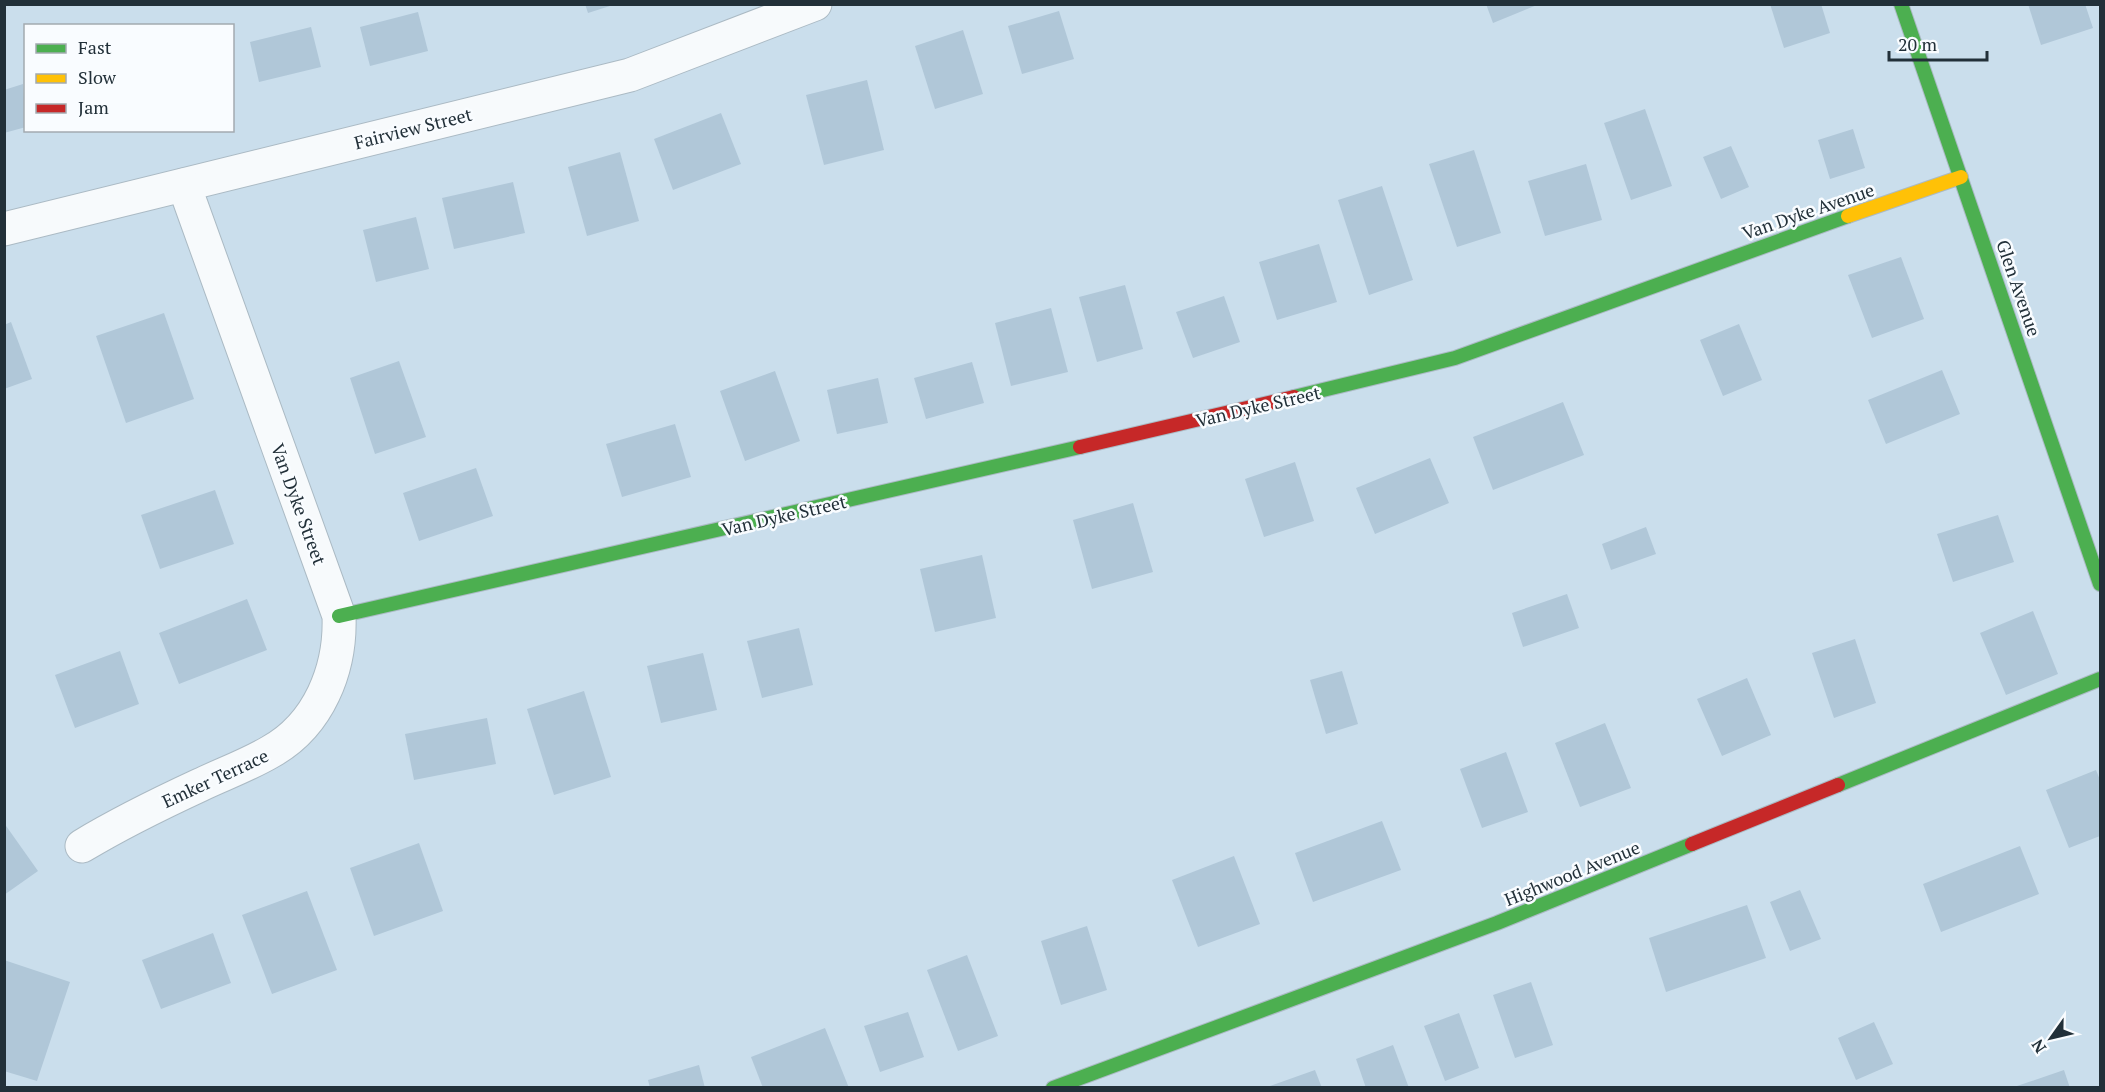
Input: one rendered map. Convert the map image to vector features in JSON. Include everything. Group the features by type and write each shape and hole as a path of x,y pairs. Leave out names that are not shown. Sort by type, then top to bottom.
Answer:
{"street":[{"name":"Fairview Street","path":"4,229 630,75 815,4"},
{"name":"Glen Avenue","path":"1901,4 2100,584"},
{"name":"Van Dyke Avenue","path":"1667,279 1961,177"},
{"name":"Van Dyke Street","path":"184,184 339,616 1256,407 1444,360 1667,279"},
{"name":"Emker Terrace","path":"82,846 121,822 272,751 298,731 319,703 333,674 340,636 339,616"},
{"name":"Highwood Avenue","path":"1053,1088 1497,923 2100,679"}],"building":[{"path":"585,4 613,4 613,5 588,13"},
{"path":"1486,4 1537,4 1537,5 1493,23"},
{"path":"1770,4 1821,4 1830,33 1784,48"},
{"path":"2028,4 2085,4 2093,28 2041,45"},
{"path":"1059,11 1074,59 1022,74 1008,26"},
{"path":"418,12 428,51 370,66 360,27"},
{"path":"311,27 321,67 259,82 250,42"},
{"path":"963,30 983,94 935,109 915,46"},
{"path":"867,80 884,150 824,165 806,95"},
{"path":"23,84 24,128 4,133 4,90"},
{"path":"1645,109 1672,186 1631,200 1604,123"},
{"path":"721,113 741,164 673,190 654,139"},
{"path":"1853,129 1865,168 1830,179 1818,140"},
{"path":"1731,146 1749,187 1721,199 1703,157"},
{"path":"1474,150 1501,233 1457,247 1429,164"},
{"path":"620,152 639,221 587,236 568,167"},
{"path":"1586,164 1602,220 1545,236 1528,181"},
{"path":"513,182 525,233 454,249 442,198"},
{"path":"1382,186 1413,280 1369,295 1338,200"},
{"path":"416,217 429,269 376,282 363,230"},
{"path":"1319,244 1337,302 1277,320 1259,262"},
{"path":"1901,257 1924,319 1872,338 1848,275"},
{"path":"1125,285 1143,349 1097,362 1079,297"},
{"path":"1224,296 1240,342 1193,358 1176,312"},
{"path":"1051,308 1068,372 1011,386 995,323"},
{"path":"164,313 194,399 126,423 96,336"},
{"path":"11,322 32,379 4,389 4,325"},
{"path":"1739,324 1762,380 1723,396 1700,340"},
{"path":"399,361 426,437 375,454 350,378"},
{"path":"972,362 984,403 926,419 914,378"},
{"path":"1942,370 1960,414 1886,444 1868,400"},
{"path":"775,371 800,441 745,461 720,391"},
{"path":"878,378 888,423 837,434 827,390"},
{"path":"1563,402 1584,455 1493,490 1473,437"},
{"path":"675,424 691,477 622,497 606,444"},
{"path":"1430,458 1449,503 1375,534 1356,488"},
{"path":"1295,462 1314,521 1264,537 1245,479"},
{"path":"476,468 493,516 419,541 403,493"},
{"path":"215,490 234,544 160,569 141,515"},
{"path":"1133,503 1153,572 1092,589 1073,520"},
{"path":"1998,515 2014,562 1953,582 1937,534"},
{"path":"1646,527 1656,554 1611,570 1602,544"},
{"path":"982,555 996,618 935,632 920,569"},
{"path":"1567,594 1579,628 1523,647 1512,613"},
{"path":"247,599 267,650 179,684 159,633"},
{"path":"2033,611 2058,674 2006,695 1980,633"},
{"path":"799,628 813,685 762,698 747,641"},
{"path":"1855,639 1876,703 1834,718 1812,653"},
{"path":"120,651 139,704 75,728 55,675"},
{"path":"703,653 717,710 661,723 647,666"},
{"path":"1342,671 1358,724 1326,734 1310,680"},
{"path":"1747,678 1771,735 1722,756 1697,699"},
{"path":"584,691 611,777 554,795 527,709"},
{"path":"487,718 496,764 414,780 405,734"},
{"path":"1605,723 1631,788 1580,807 1555,743"},
{"path":"1506,752 1528,812 1482,828 1460,769"},
{"path":"2096,770 2100,780 2100,836 2069,848 2046,790"},
{"path":"1382,821 1401,870 1313,902 1295,853"},
{"path":"4,823 38,871 4,895"},
{"path":"419,843 443,911 374,936 350,868"},
{"path":"2020,846 2039,894 1941,932 1923,884"},
{"path":"1234,856 1260,924 1198,947 1172,880"},
{"path":"1800,890 1821,939 1790,951 1770,902"},
{"path":"307,891 337,970 272,994 242,915"},
{"path":"1747,905 1766,958 1666,992 1649,938"},
{"path":"1087,926 1107,990 1061,1005 1041,941"},
{"path":"213,933 231,983 161,1009 142,960"},
{"path":"967,955 998,1036 958,1051 927,970"},
{"path":"4,960 70,982 37,1081 4,1071"},
{"path":"1531,982 1553,1045 1515,1058 1493,995"},
{"path":"908,1012 924,1057 880,1072 864,1026"},
{"path":"1459,1013 1479,1068 1445,1081 1424,1026"},
{"path":"1874,1022 1893,1064 1856,1080 1838,1038"},
{"path":"825,1028 849,1088 763,1088 751,1057"},
{"path":"1393,1045 1409,1088 1366,1088 1356,1059"},
{"path":"699,1065 705,1088 650,1088 648,1080"},
{"path":"1315,1070 1322,1088 1267,1088 1267,1087"},
{"path":"2064,1070 2070,1088 2014,1088 2014,1087"}],"traffic: fast":[{"path":"1901,4 2100,584"},
{"path":"1294,397 1455,358 1848,216"},
{"path":"339,616 1080,447"},
{"path":"1838,785 2100,679"},
{"path":"1053,1088 1497,923 1692,844"}],"traffic: slow":[{"path":"1848,216 1961,177"}],"traffic: jam":[{"path":"1080,447 1294,397"},
{"path":"1692,844 1838,785"}]}
